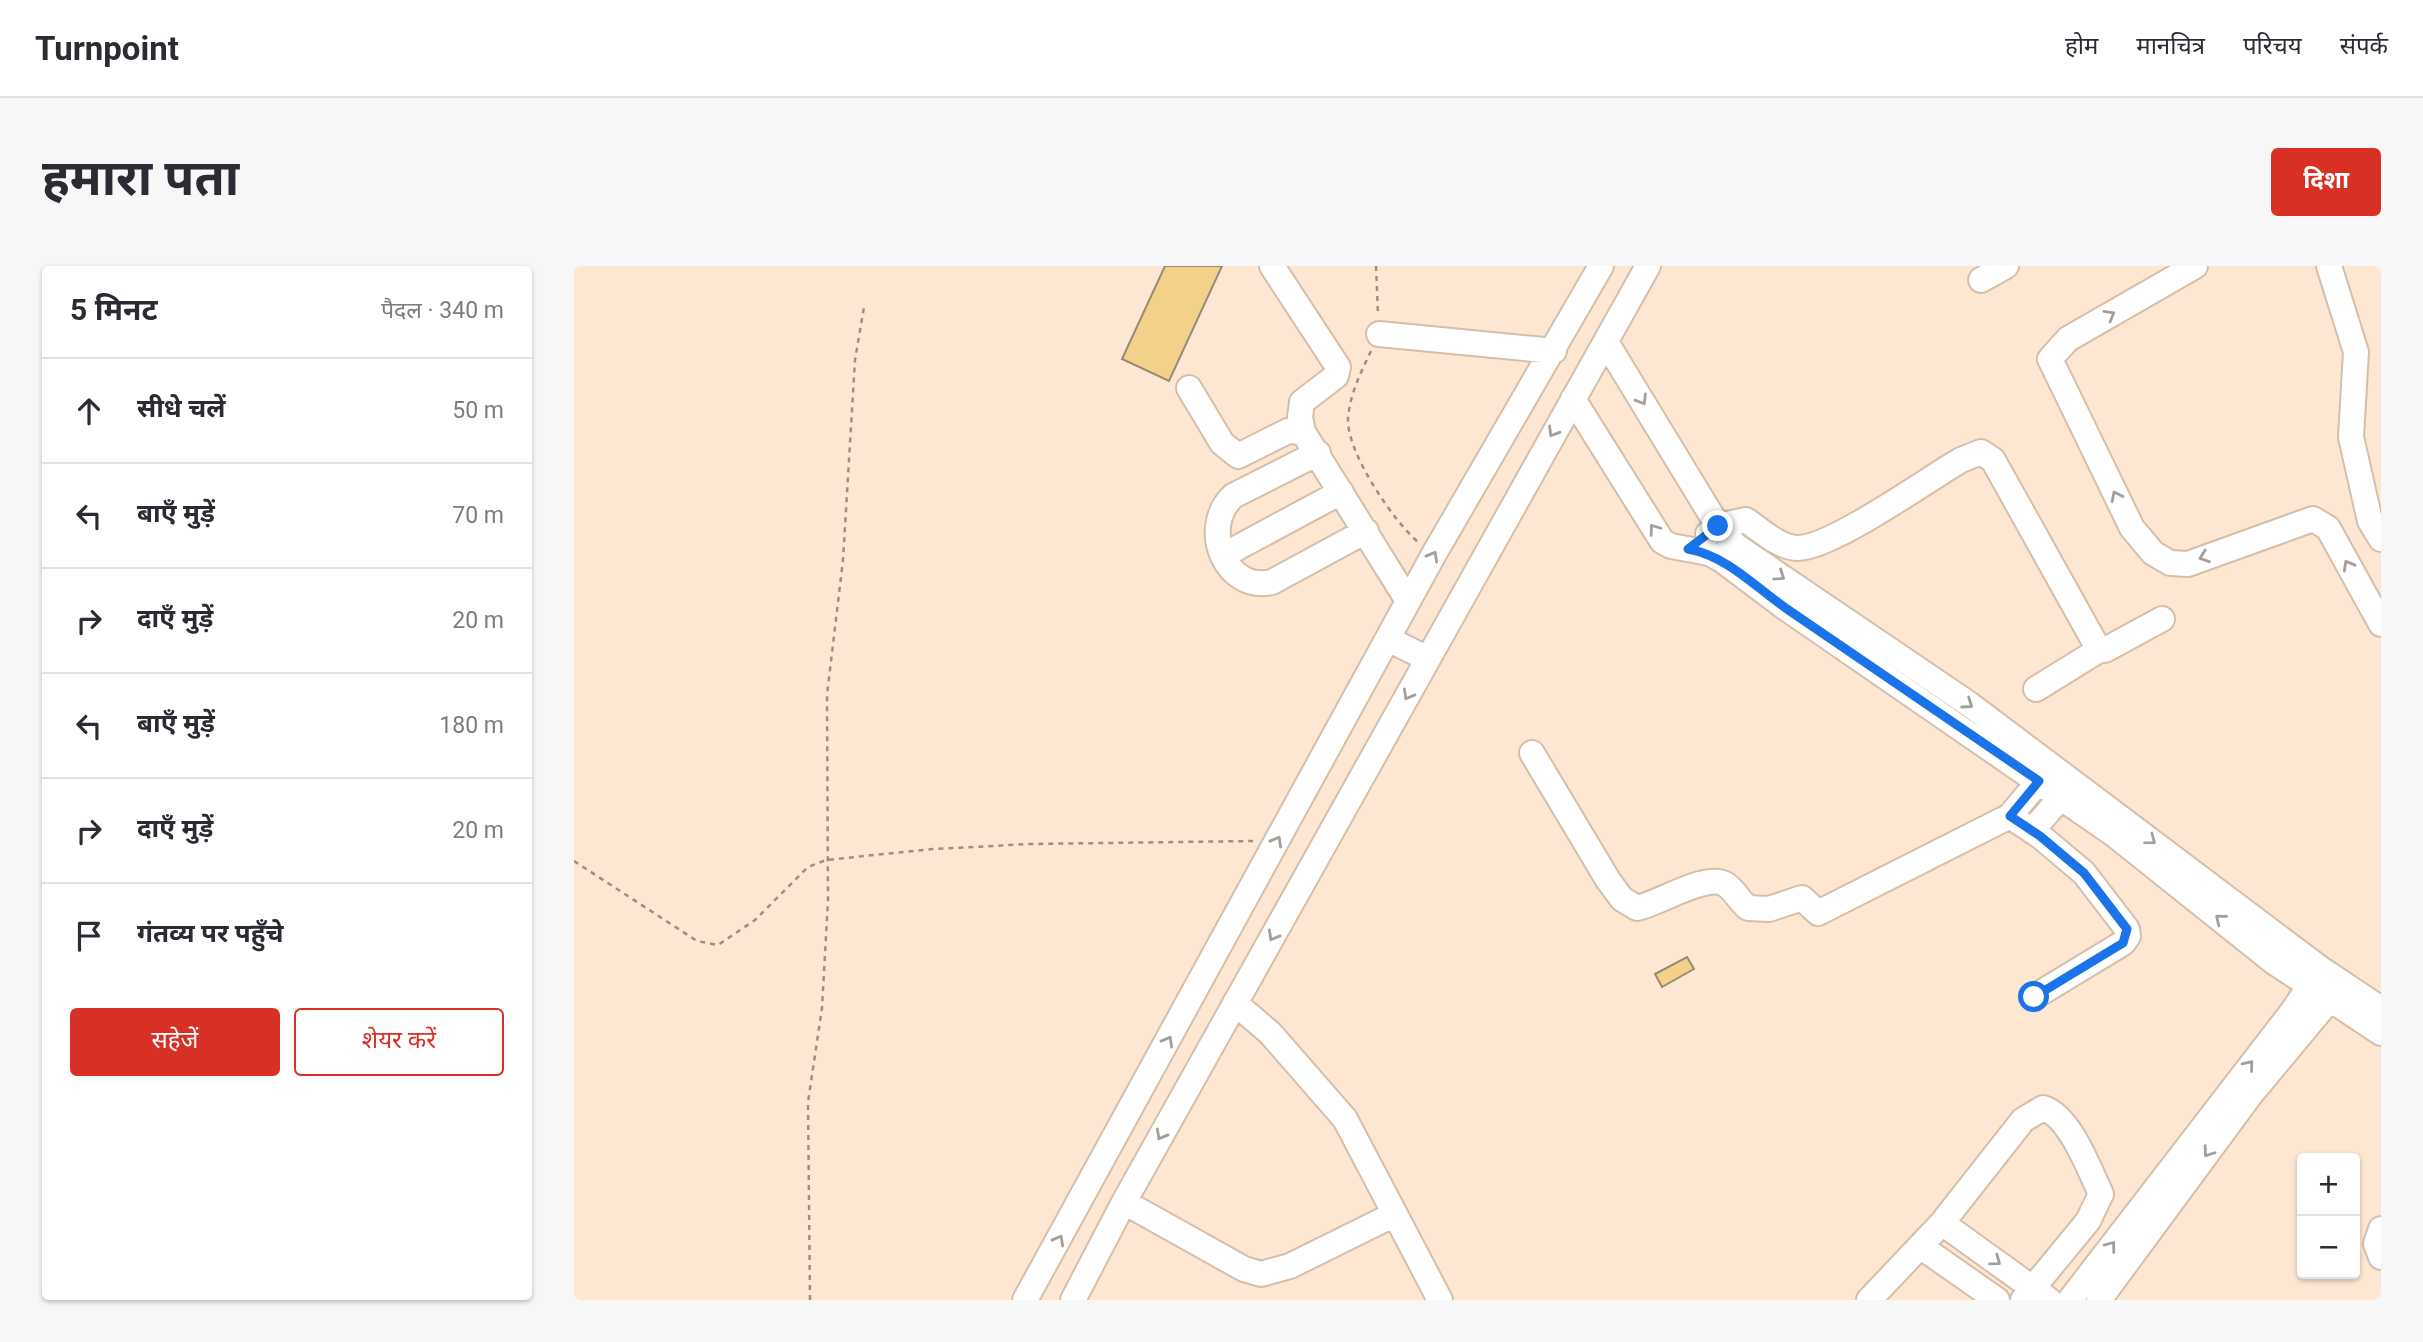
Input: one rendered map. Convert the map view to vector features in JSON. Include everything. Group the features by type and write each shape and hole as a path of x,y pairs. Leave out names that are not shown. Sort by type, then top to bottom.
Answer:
{"street":[{"path":"1272,266 1338,367 1336,376 1302,402 1300,408 1303,432 1408,601"},
{"path":"1025,1300 1434,554 1601,266"},
{"path":"1073,1300 1124,1202 1648,266"},
{"path":"1981,280 2006,266"},
{"path":"2195,266 2068,339 2050,359 2132,528 2153,553 2170,563 2188,564 2313,519 2320,521 2328,528 2381,624"},
{"path":"2329,266 2356,352 2351,437 2371,521 2381,539"},
{"path":"1379,334 1554,351"},
{"path":"1606,342 1718,526 1736,546 1969,704 2274,962 2381,1009"},
{"path":"1189,388 1222,443 1238,456 1289,431 1303,432"},
{"path":"1573,399 1654,532 1671,546 1709,552 1722,560 1783,606 2061,797 2091,807"},
{"path":"1688,549 1718,526 1746,520 1782,544 1797,548 1812,545 1838,534 1961,460 1981,452 1993,460 2099,650"},
{"path":"1318,453 1233,496 1222,506 1216,530 1224,555 1239,577 1248,583 1261,584 1272,582 1366,531"},
{"path":"1224,555 1342,492"},
{"path":"2036,689 2099,650 2105,650 2162,618"},
{"path":"1388,639 1428,659"},
{"path":"1532,753 1608,880 1622,899 1637,908 1655,904 1704,881 1717,880 1729,886 1748,908 1769,909 1802,898 1818,913 2010,816 2039,781"},
{"path":"2032,831 2061,797"},
{"path":"2010,816 2084,873 2127,929 2128,936 2123,943 2034,997"},
{"path":"2325,984 2381,1033"},
{"path":"2070,1300 2292,1012 2325,984"},
{"path":"2099,1300 2251,1094 2325,984"},
{"path":"1235,1003 1270,1033 1345,1119 1440,1300"},
{"path":"1869,1300 1942,1223 2023,1120 2043,1108 2052,1110 2073,1136 2101,1194 2088,1220 2035,1296 1942,1223"},
{"path":"1124,1202 1244,1269 1261,1274 1290,1266 1395,1214"},
{"path":"2381,1229 2376,1244 2381,1257"},
{"path":"1920,1246 1997,1300"}],"path":[{"path":"1376,266 1379,334 1355,387 1348,420 1358,452 1380,499 1406,531 1434,554"},
{"path":"810,1300 808,1102 822,1008 828,860 827,695 845,533 855,360 864,307"},
{"path":"574,861 697,942 718,945 735,936 775,902 808,867 828,860 933,849 1016,845 1278,841"}],"building":[{"path":"1165,266 1222,266 1169,381 1122,359"},
{"path":"1687,957 1694,969 1662,987 1655,974"}],"route":[{"path":"1718,526 1688,549 1709,552 1722,560 1783,606 2039,781 2010,816 2040,836 2084,873 2127,929 2128,936 2123,943 2034,997"}]}
